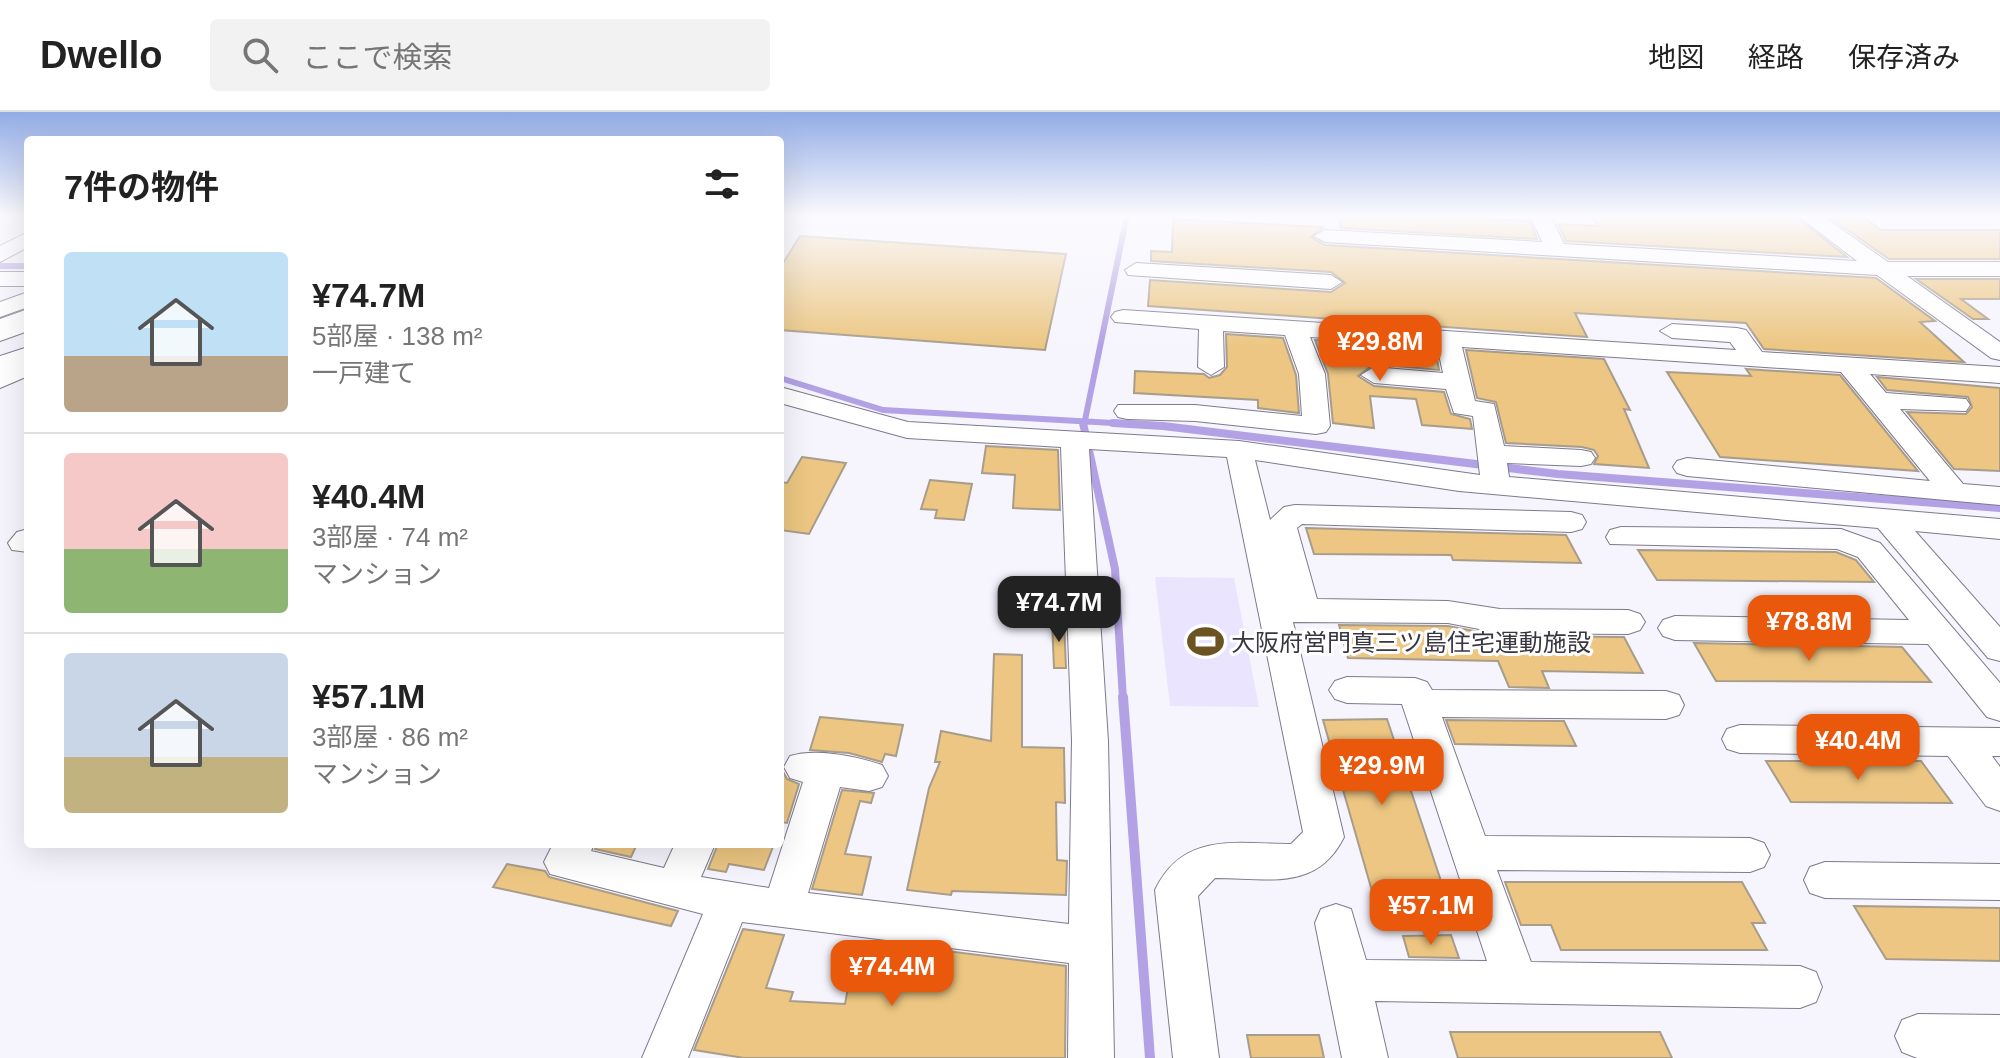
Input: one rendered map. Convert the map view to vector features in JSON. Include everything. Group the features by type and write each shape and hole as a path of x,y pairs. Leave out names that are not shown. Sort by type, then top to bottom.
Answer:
{"highway":[{"path":"0,331 24,308"},
{"path":"0,337 24,309"},
{"path":"0,359 24,348"},
{"path":"0,369 24,359"}],"street":[{"path":"1328,259 1337,331"},
{"path":"1712,259 1881,269 2000,269"},
{"path":"1867,259 1994,342"},
{"path":"1136,270 1331,282"},
{"path":"0,279 24,300"},
{"path":"0,295 24,303"},
{"path":"0,310 24,305"},
{"path":"1123,317 2000,375"},
{"path":"1211,323 1211,367"},
{"path":"1154,442 1138,412 1227,416 1316,426 1312,374 1295,328"},
{"path":"1447,337 1463,407 1485,410 1496,485"},
{"path":"1849,365 1954,491"},
{"path":"0,380 24,368"},
{"path":"1374,375 1457,382"},
{"path":"784,396 907,430 1239,449 1496,485 2000,529"},
{"path":"1878,400 1957,405"},
{"path":"1075,441 1090,741 1091,1058"},
{"path":"1239,449 1289,610"},
{"path":"1492,454 1581,458"},
{"path":"1687,467 2000,496"},
{"path":"1196,1058 1176,890 1206,861 1300,861 1324,837 1289,610 1281,526 1295,514 1571,522"},
{"path":"1888,520 2000,649"},
{"path":"1621,537 1841,539 1869,550 2000,707"},
{"path":"1289,610 1448,612 1500,621 1628,622"},
{"path":"1675,628 1938,632"},
{"path":"1347,690 1415,691 1516,983"},
{"path":"1419,703 1666,705"},
{"path":"1740,739 2000,742"},
{"path":"1958,741 2000,795"},
{"path":"783,908 815,769 869,776"},
{"path":"572,848 564,862 729,902 1090,946"},
{"path":"675,889 693,848"},
{"path":"1478,872 1750,855"},
{"path":"1825,880 2000,882"},
{"path":"665,1058 729,902"},
{"path":"1336,923 1365,1058"},
{"path":"1347,980 1800,987"},
{"path":"1918,1036 2000,1037"}],"shaded area":[{"name":"大阪府営門真三ツ島住宅運動施設","path":"1155,577 1234,578 1259,707 1170,706"}],"building":[{"path":"786,259 1065,259 1045,350 784,330"},
{"path":"1561,259 1876,278 1935,321 1920,322 1964,362 1764,349 1746,323 1575,313 1587,337 1148,306 1150,280 1331,292 1345,283 1331,272 1151,261"},
{"path":"1916,279 2000,279 2000,299 1961,299 1988,319 1973,319"},
{"path":"1226,334 1283,338 1296,375 1299,413 1258,408 1258,400 1134,393 1135,371 1204,374 1209,378 1220,375 1227,367"},
{"path":"1315,340 1435,348 1439,370 1374,364 1358,376 1374,386 1444,392 1451,414 1470,419 1472,429 1422,425 1416,399 1370,396 1374,428 1333,423 1328,374"},
{"path":"1466,350 1604,359 1630,410 1624,409 1649,468 1594,464 1598,456 1594,450 1582,447 1506,443 1496,402 1477,398"},
{"path":"1746,369 1840,375 1918,471 1720,457 1667,372 1751,376"},
{"path":"1877,377 2000,388 2000,471 1954,469 1907,412 1966,414 1972,407 1968,397 1887,390"},
{"path":"986,446 1058,450 1060,510 1013,508 1015,475 982,473"},
{"path":"802,457 846,463 809,534 784,531 784,483 787,483"},
{"path":"930,480 972,484 964,520 935,518 937,510 921,509"},
{"path":"1306,528 1566,535 1581,563 1453,560 1451,555 1314,554"},
{"path":"1638,550 1836,552 1856,560 1874,582 1657,580"},
{"path":"1052,620 1064,621 1066,668 1054,668"},
{"path":"1339,625 1448,626 1500,636 1624,637 1643,673 1542,671 1549,688 1509,687 1498,661 1348,658"},
{"path":"1694,643 1902,647 1931,682 1716,681"},
{"path":"994,654 1022,655 1022,747 1064,748 1065,803 1056,802 1057,860 1067,861 1066,895 952,891 951,895 907,890 929,788 940,762 935,762 941,731 991,741"},
{"path":"820,717 903,725 896,756 885,754 882,762 849,753 810,750"},
{"path":"1387,719 1444,890 1372,891 1323,720"},
{"path":"1446,720 1564,721 1576,746 1455,744"},
{"path":"1766,761 1921,761 1952,803 1791,802"},
{"path":"784,774 787,779 799,784 787,823 784,823"},
{"path":"842,790 874,793 871,803 860,801 845,854 871,857 862,895 812,889"},
{"path":"595,848 635,848 631,857"},
{"path":"716,848 772,848 764,870 729,864 726,872 708,869"},
{"path":"507,864 545,871 549,877 678,911 671,926 493,887"},
{"path":"1505,882 1742,882 1765,923 1752,923 1767,950 1561,950 1551,925 1521,925"},
{"path":"1854,906 2000,908 2000,961 1886,959"},
{"path":"743,929 784,935 766,988 793,992 790,1001 845,1004 853,961 864,961 868,941 1066,966 1065,1058 744,1058 694,1050"},
{"path":"1451,935 1459,958 1409,957 1403,936"},
{"path":"1450,1032 1660,1032 1672,1058 1458,1058"},
{"path":"1247,1035 1319,1035 1324,1058 1251,1058"}],"waterway":[{"path":"1085,421 1118,259"},
{"path":"0,266 24,266"},
{"path":"784,379 883,410 1085,421"},
{"path":"1085,421 1119,423"},
{"path":"1083,423 1115,569 1123,699"},
{"path":"1113,423 1119,423"},
{"path":"1119,423 1148,425"},
{"path":"1119,423 1163,426 1558,474 2000,508"},
{"path":"1123,697 1150,1058"}],"place":[{"name":"大阪府営門真三ツ島住宅運動施設","path":"1205,642"}]}
